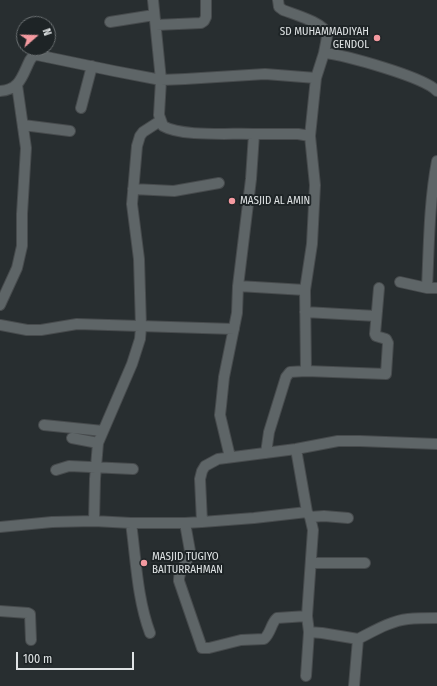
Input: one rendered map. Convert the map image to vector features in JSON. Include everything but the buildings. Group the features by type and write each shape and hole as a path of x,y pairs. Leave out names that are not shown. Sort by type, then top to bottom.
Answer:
{"street":[{"path":"153,0 161,80 160,121 163,126 168,129 194,133 298,134 310,136"},
{"path":"110,22 155,20 201,23 206,17 206,0"},
{"path":"278,0 279,7 283,10 319,25 325,30 327,35 324,53 316,78 310,136 315,185 312,244 305,290 306,371"},
{"path":"324,53 338,54 368,63 412,78 434,88 437,91"},
{"path":"0,91 10,89 17,85 33,56 42,56 161,80 271,74 316,78"},
{"path":"81,108 92,66"},
{"path":"0,305 18,268 22,246 22,214 26,148 17,85"},
{"path":"94,521 98,443 137,352 140,340 139,259 132,204 137,146 140,136 146,129 160,121"},
{"path":"23,125 70,132"},
{"path":"230,457 220,415 224,378 237,313 238,286 251,179 254,134"},
{"path":"400,282 416,287 432,288 429,241 435,197 436,167"},
{"path":"133,188 174,191 219,183"},
{"path":"238,286 305,290"},
{"path":"266,453 269,432 286,377 290,372 306,371 386,374 388,343 386,339 375,335 379,288"},
{"path":"305,312 376,316"},
{"path":"0,324 27,330 77,324 234,329"},
{"path":"44,425 103,431"},
{"path":"72,438 98,443"},
{"path":"202,522 200,479 202,471 210,462 230,457 296,449 338,441 437,444"},
{"path":"296,449 308,514 313,530 312,563 307,616 309,632 306,676"},
{"path":"56,470 69,466 133,469"},
{"path":"0,527 52,522 94,521 184,523 308,514 348,518"},
{"path":"131,523 141,604 150,633"},
{"path":"184,523 190,551 189,556 181,569 179,581 202,648 209,648 241,640 264,638 270,632 273,623 278,618 307,616"},
{"path":"312,563 365,563"},
{"path":"0,611 30,614 31,640"},
{"path":"309,632 358,639 383,626 395,622 408,619 437,618"},
{"path":"354,686 358,639"}],"place":[{"name":"SD MUHAMMADIYAH GENDOL","path":"377,38"},
{"name":"MASJID AL AMIN","path":"232,201"},
{"name":"MASJID TUGIYO BAITURRAHMAN","path":"144,563"}]}
